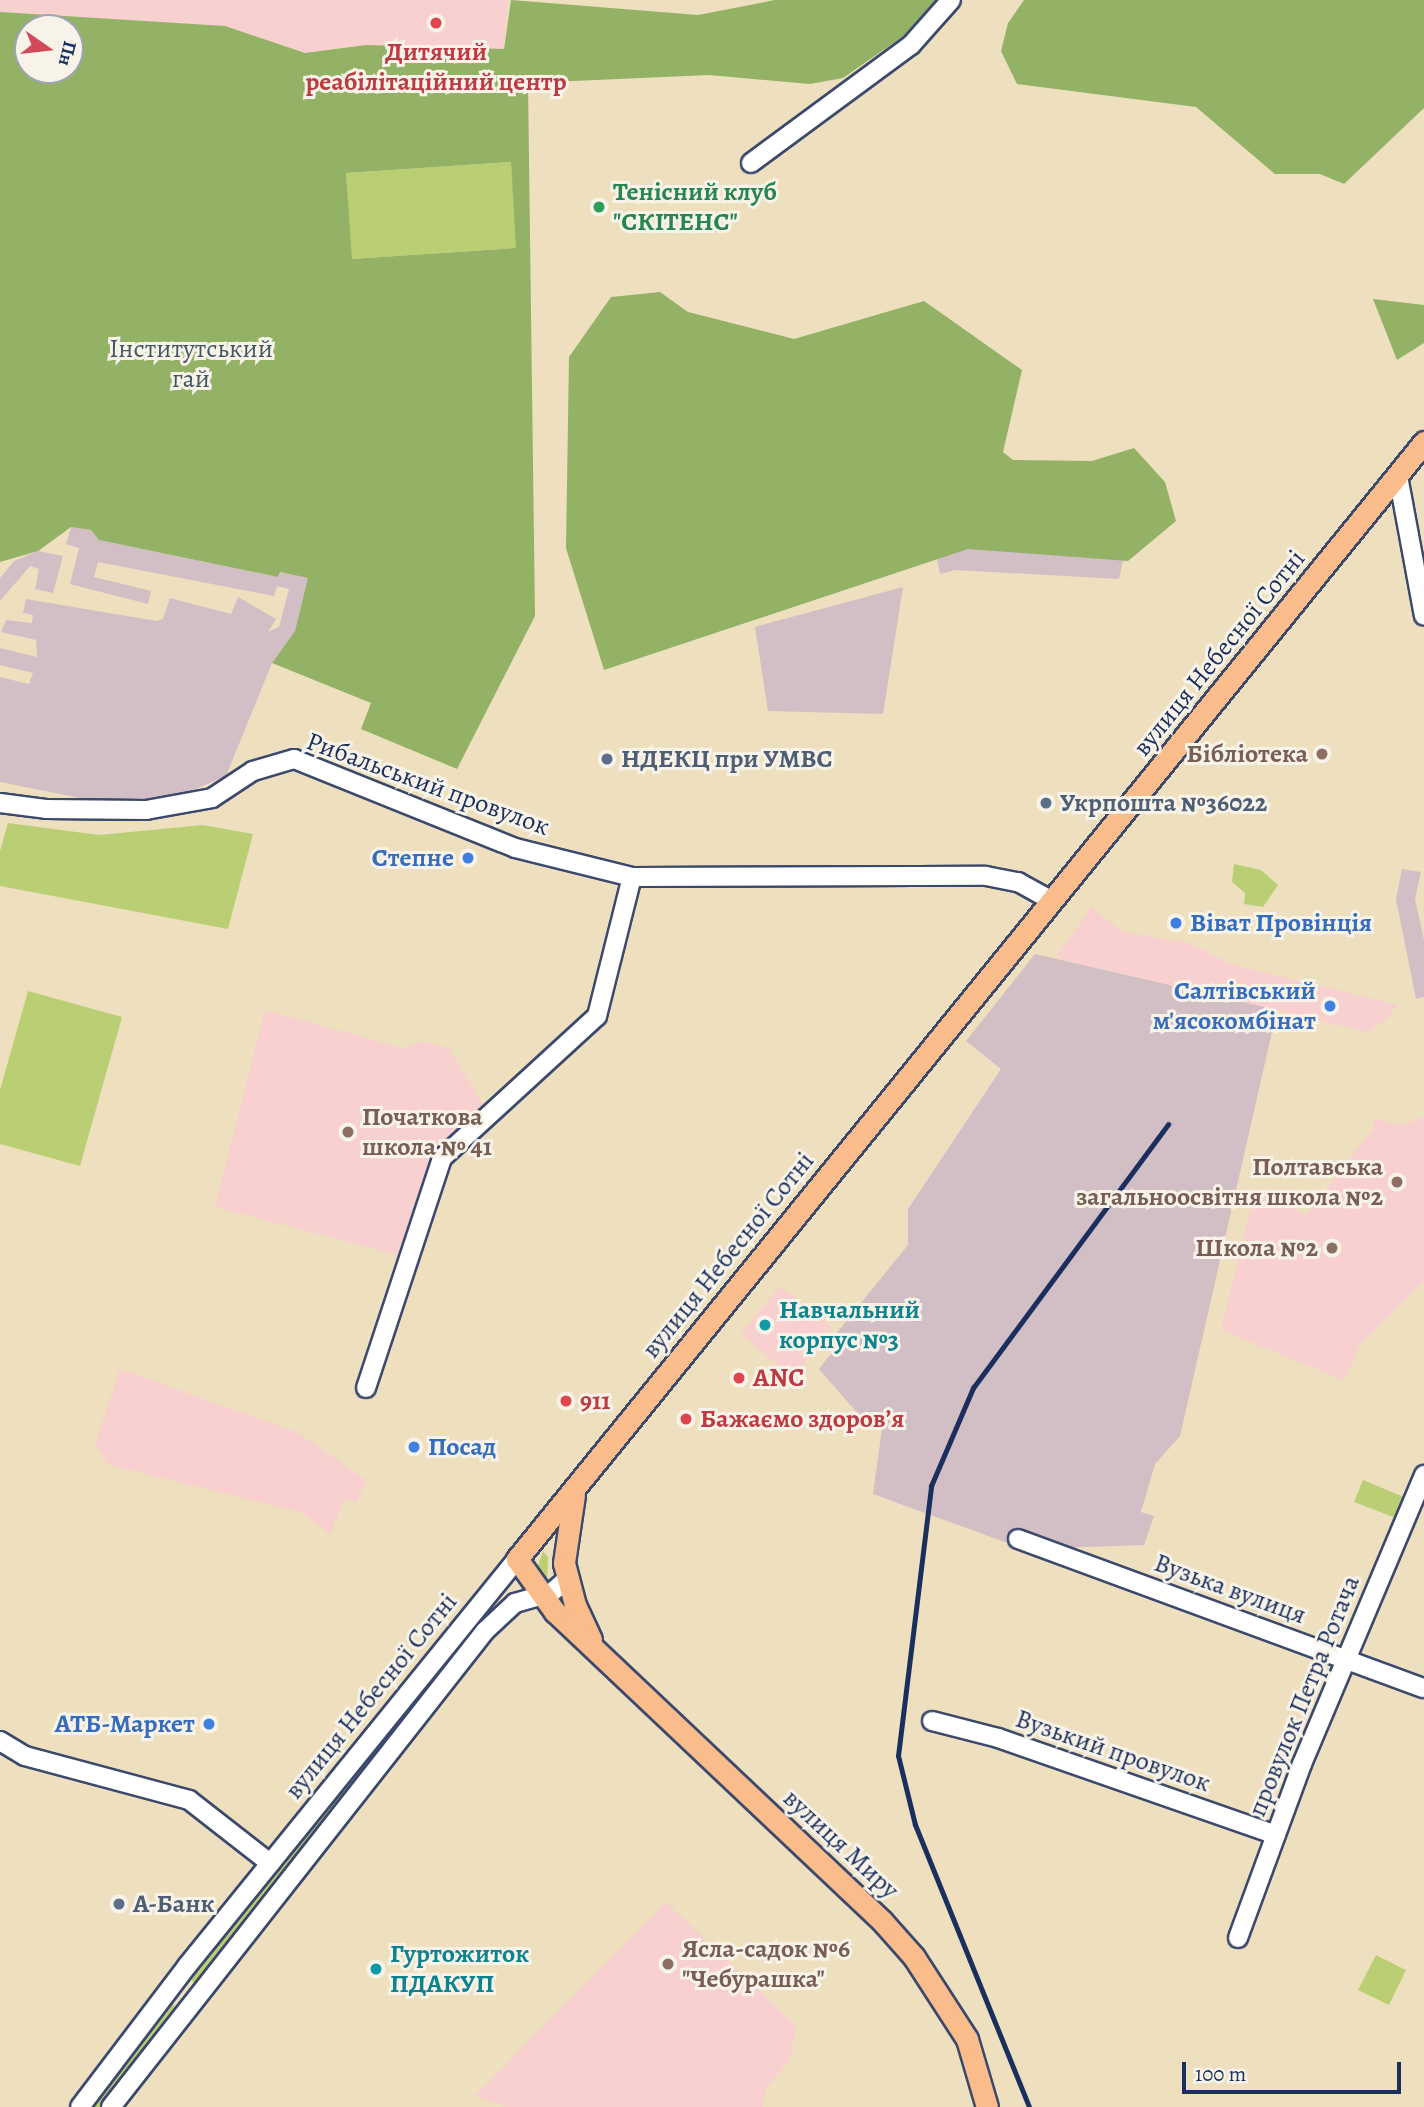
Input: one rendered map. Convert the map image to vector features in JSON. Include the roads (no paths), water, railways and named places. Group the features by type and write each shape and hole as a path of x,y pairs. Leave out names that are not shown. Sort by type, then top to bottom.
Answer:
{"main road":[{"name":"вулиця Небесної Сотні","path":"517,1559 1424,442"},
{"name":"вулиця Миру","path":"576,1487 564,1552 567,1579 585,1628 603,1658"},
{"path":"543,1528 564,1552"},
{"name":"вулиця Миру","path":"517,1559 540,1596 882,1921 914,1957 967,2039 987,2107"}],"street":[{"path":"751,163 911,45 951,0"},
{"path":"1398,476 1424,615"},
{"name":"Рибальський провулок","path":"0,803 46,809 146,810 212,798 253,771 294,759 515,848 632,877 986,876 1018,882 1052,901"},
{"path":"366,1388 442,1158 597,1016 632,877"},
{"name":"провулок Петра Ротача","path":"1238,1938 1276,1835 1424,1475"},
{"name":"Вузька вулиця","path":"1018,1539 1424,1688"},
{"name":"вулиця Небесної Сотні","path":"79,2107 270,1863 517,1559"},
{"name":"вулиця Небесної Сотні","path":"111,2107 472,1647 506,1610 540,1596 567,1579"},
{"path":"457,1634 470,1633 472,1647"},
{"name":"Вузький провулок","path":"932,1721 998,1738 1276,1835"},
{"path":"0,1741 25,1756 189,1800 270,1863"},
{"path":"175,1982 197,1999"}],"railway":[{"path":"1029,2107 915,1825 898,1756 931,1486 973,1388 1168,1124"}],"place":[{"name":"Дитячий реабілітаційний центр","path":"436,23"},
{"name":"Тенісний клуб \"СКІТЕНС\"","path":"599,207"},
{"name":"Бібліотека","path":"1322,754"},
{"name":"НДЕКЦ при УМВС","path":"607,759"},
{"name":"Укрпошта №36022","path":"1046,803"},
{"name":"Степне","path":"468,858"},
{"name":"Віват Провінція","path":"1176,923"},
{"name":"Салтівський м'ясокомбінат","path":"1330,1006"},
{"name":"Початкова школа № 41","path":"348,1132"},
{"name":"Полтавська загальноосвітня школа №2","path":"1397,1182"},
{"name":"Школа №2","path":"1332,1248"},
{"name":"Навчальний корпус №3","path":"765,1325"},
{"name":"ANC","path":"739,1378"},
{"name":"911","path":"566,1401"},
{"name":"Бажаємо здоровʼя","path":"686,1419"},
{"name":"Посад","path":"414,1447"},
{"name":"АТБ-Маркет","path":"209,1724"},
{"name":"А-Банк","path":"119,1904"},
{"name":"Ясла-садок №6 \"Чебурашка\"","path":"668,1964"},
{"name":"Гуртожиток ПДАКУП","path":"376,1969"}],"park label":[{"name":"Інститутський гай","path":"191,364"}]}
